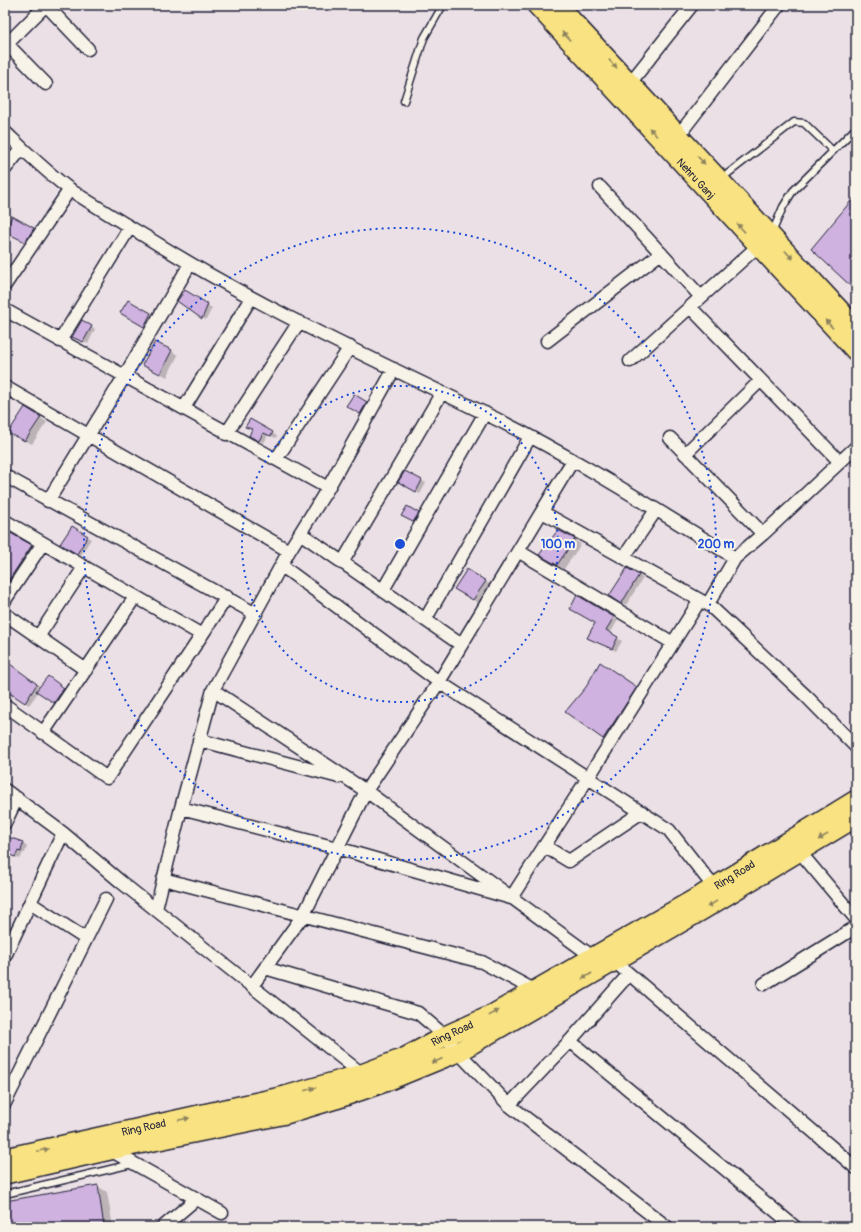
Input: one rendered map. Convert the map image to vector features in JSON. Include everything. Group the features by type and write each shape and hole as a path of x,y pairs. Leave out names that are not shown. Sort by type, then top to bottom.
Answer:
{"highway":[{"name":"Ring Road","path":"5,1158 258,1102 362,1074 404,1058 445,1036 490,1016 593,957 856,800"},
{"name":"Ring Road","path":"5,1174 110,1150 286,1114 336,1100 458,1052 704,909 856,817"}],"main road":[{"name":"Nehru Ganj","path":"536,5 764,241 856,327"},
{"name":"Nehru Ganj","path":"558,5 720,180 764,241 856,352"}],"street":[{"path":"46,84 6,44 46,5 88,49"},
{"path":"630,83 692,5"},
{"path":"678,136 779,5"},
{"path":"5,132 70,189 190,264 251,298 442,394 485,413 573,460 735,558"},
{"path":"5,169 22,148"},
{"path":"600,188 701,297"},
{"path":"5,285 70,189"},
{"path":"60,341 130,227"},
{"path":"630,361 764,241"},
{"path":"547,340 661,253"},
{"path":"48,501 124,377 190,264"},
{"path":"184,408 251,298"},
{"path":"690,307 840,462"},
{"path":"5,310 124,377 184,408 226,434 277,458 328,488"},
{"path":"226,434 299,322"},
{"path":"277,458 350,347"},
{"path":"156,909 181,808 213,690 256,614 289,551 328,488 394,369"},
{"path":"685,454 760,381"},
{"path":"5,387 289,551"},
{"path":"342,563 442,394"},
{"path":"383,590 485,413"},
{"path":"425,620 530,438"},
{"path":"670,438 763,534"},
{"path":"511,898 673,643 735,558 763,534 856,447"},
{"path":"252,986 304,914 366,791 438,682 573,460"},
{"path":"5,476 48,501 228,597 256,614"},
{"path":"5,488 18,483"},
{"path":"624,557 656,510"},
{"path":"542,512 704,602 807,697 856,747"},
{"path":"5,521 202,635"},
{"path":"300,534 460,644"},
{"path":"5,600 43,543"},
{"path":"518,551 673,643"},
{"path":"282,566 438,682 669,830 713,886"},
{"path":"38,637 84,567"},
{"path":"44,732 135,597"},
{"path":"5,705 107,778 228,597"},
{"path":"5,614 86,670"},
{"path":"213,690 366,791 593,957"},
{"path":"199,740 348,779"},
{"path":"5,790 64,833 121,882 362,1074"},
{"path":"5,823 17,798"},
{"path":"181,808 337,848 511,898"},
{"path":"544,846 569,861 642,812"},
{"path":"5,956 64,833"},
{"path":"799,851 856,919"},
{"path":"163,879 304,914 482,962 534,990"},
{"path":"5,1103 106,899"},
{"path":"30,903 86,938"},
{"path":"764,984 856,926"},
{"path":"614,961 856,1168"},
{"path":"265,968 418,1013 445,1036 458,1052 509,1105 667,1227"},
{"path":"509,1105 570,1041 629,974"},
{"path":"570,1041 795,1227"},
{"path":"110,1150 222,1213"},
{"path":"163,1227 196,1199"}],"lane":[{"path":"404,101 424,38 443,5"},
{"path":"720,180 794,122 804,123 833,151"},
{"path":"764,241 788,199 856,128"},
{"path":"5,1194 134,1163"}],"building":[{"path":"856,195 856,291 811,249"},
{"path":"12,216 34,228 25,242 5,232"},
{"path":"185,290 208,304 202,319 177,301"},
{"path":"128,300 151,313 144,327 120,313"},
{"path":"82,320 92,326 83,342 72,337"},
{"path":"155,342 172,350 160,374 142,365"},
{"path":"354,394 367,402 360,414 346,406"},
{"path":"25,407 41,417 25,441 8,433"},
{"path":"250,419 273,432 271,436 263,433 259,441 249,436 252,429 245,427"},
{"path":"405,471 422,480 416,492 398,482"},
{"path":"407,506 419,513 413,522 401,516"},
{"path":"72,526 88,536 77,554 60,544"},
{"path":"5,530 32,545 5,586"},
{"path":"558,530 575,539 557,565 539,555"},
{"path":"627,568 639,575 621,604 609,596"},
{"path":"467,569 486,581 473,600 454,589"},
{"path":"577,595 614,617 606,630 618,637 612,649 587,638 595,623 570,609"},
{"path":"600,662 637,687 603,739 565,712 586,687"},
{"path":"10,664 37,684 25,703 5,690 5,671"},
{"path":"48,676 64,688 54,703 36,691"},
{"path":"5,836 23,842 21,852 18,851 15,857 5,853"},
{"path":"98,1185 104,1227 5,1227 5,1201"}]}
